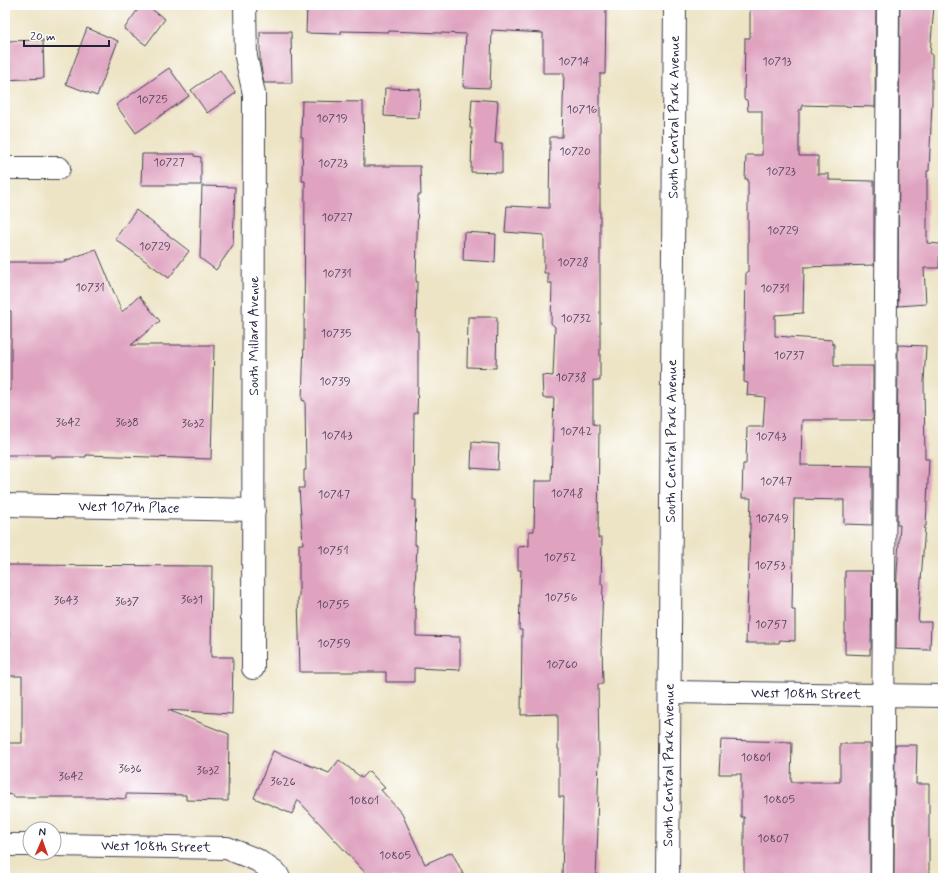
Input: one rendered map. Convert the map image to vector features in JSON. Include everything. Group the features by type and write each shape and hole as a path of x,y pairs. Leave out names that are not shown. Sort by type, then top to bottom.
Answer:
{"street":[{"name":"South Millard Avenue","path":"245,5 246,57 254,94 253,668"},
{"name":"South Central Park Avenue","path":"668,878 675,5"},
{"path":"882,878 888,5"},
{"path":"5,168 59,168"},
{"name":"West 107th Place","path":"5,504 254,510"},
{"name":"West 108th Street","path":"670,692 943,696"},
{"path":"5,845 22,845"},
{"name":"West 108th Street","path":"62,845 227,848 257,860 277,874 279,878"}],"building":[{"path":"141,5 146,5 165,19 146,45 124,29"},
{"path":"307,5 606,5 605,74 600,74 600,381 593,380 593,424 599,425 598,538 602,538 601,584 603,584 601,646 603,684 598,684 599,757 596,878 562,878 564,797 559,797 558,714 521,715 522,630 519,630 521,570 518,570 518,547 529,546 529,531 534,531 535,481 551,481 554,398 543,398 542,375 553,376 555,327 551,323 552,283 548,283 548,273 544,273 544,235 505,232 507,206 549,208 550,137 562,137 564,73 543,73 543,33 492,30 490,88 463,87 466,34 389,31 341,31 341,34 306,33"},
{"path":"750,5 876,5 875,107 802,105 802,110 799,110 799,156 818,156 818,174 829,174 829,180 874,181 874,265 804,267 803,313 775,315 775,336 832,340 832,344 834,344 834,366 873,366 873,420 802,420 801,465 872,466 872,525 844,524 844,500 794,499 792,610 795,610 795,641 780,640 779,643 746,643 751,498 742,498 743,464 746,464 747,427 763,427 765,397 747,395 748,383 744,382 746,272 748,272 748,179 745,179 746,155 762,155 762,111 748,111 747,100 744,99 745,38 750,38"},
{"path":"900,5 934,5 930,54 932,54 932,102 929,171 927,171 927,243 940,244 939,268 924,268 926,304 898,306"},
{"path":"87,28 118,41 97,96 66,84"},
{"path":"260,32 291,32 292,83 264,83 260,61"},
{"path":"43,40 44,78 5,80 5,41"},
{"path":"169,68 189,96 136,133 116,105"},
{"path":"220,70 236,93 207,113 191,90"},
{"path":"385,88 420,89 419,118 384,116"},
{"path":"472,99 498,101 495,143 502,143 502,173 471,172 472,128 470,128"},
{"path":"302,101 363,102 364,166 420,166 421,195 418,195 416,281 418,384 417,413 414,413 413,500 416,500 415,545 417,545 414,609 416,609 416,636 460,637 460,670 414,668 414,682 386,682 386,672 300,672 298,598 299,544 303,544 299,488 304,488 304,470 306,470 305,401 302,400 304,342 305,181 302,181"},
{"path":"142,154 194,154 194,156 201,157 201,185 141,185"},
{"path":"202,186 235,187 233,245 216,270 200,258"},
{"path":"136,210 189,251 169,278 115,239"},
{"path":"464,232 496,234 495,262 463,260"},
{"path":"96,249 122,312 139,296 160,321 131,345 214,345 211,459 86,455 86,457 51,457 51,455 5,455 5,390 11,390 11,311 5,311 5,262 62,262"},
{"path":"468,317 497,317 496,368 467,367"},
{"path":"898,345 926,346 924,381 925,459 929,459 926,526 918,622 931,622 930,650 896,649 897,572 900,525 897,525"},
{"path":"472,442 499,444 498,470 471,468"},
{"path":"5,565 212,566 211,657 233,657 232,714 168,710 229,734 228,801 186,800 186,795 126,794 126,799 101,797 13,797 13,795 5,794 5,743 22,743 22,676 9,676 9,631 5,631"},
{"path":"845,571 872,571 870,655 845,654"},
{"path":"721,740 792,742 791,782 840,782 840,744 870,744 870,878 744,878 744,817 741,817 741,774 719,774"},
{"path":"895,745 917,745 916,784 929,784 929,878 894,878"},
{"path":"273,751 329,773 339,760 362,778 369,771 385,788 381,790 402,814 425,864 452,852 465,878 370,878 298,800 292,814 254,798"}]}
